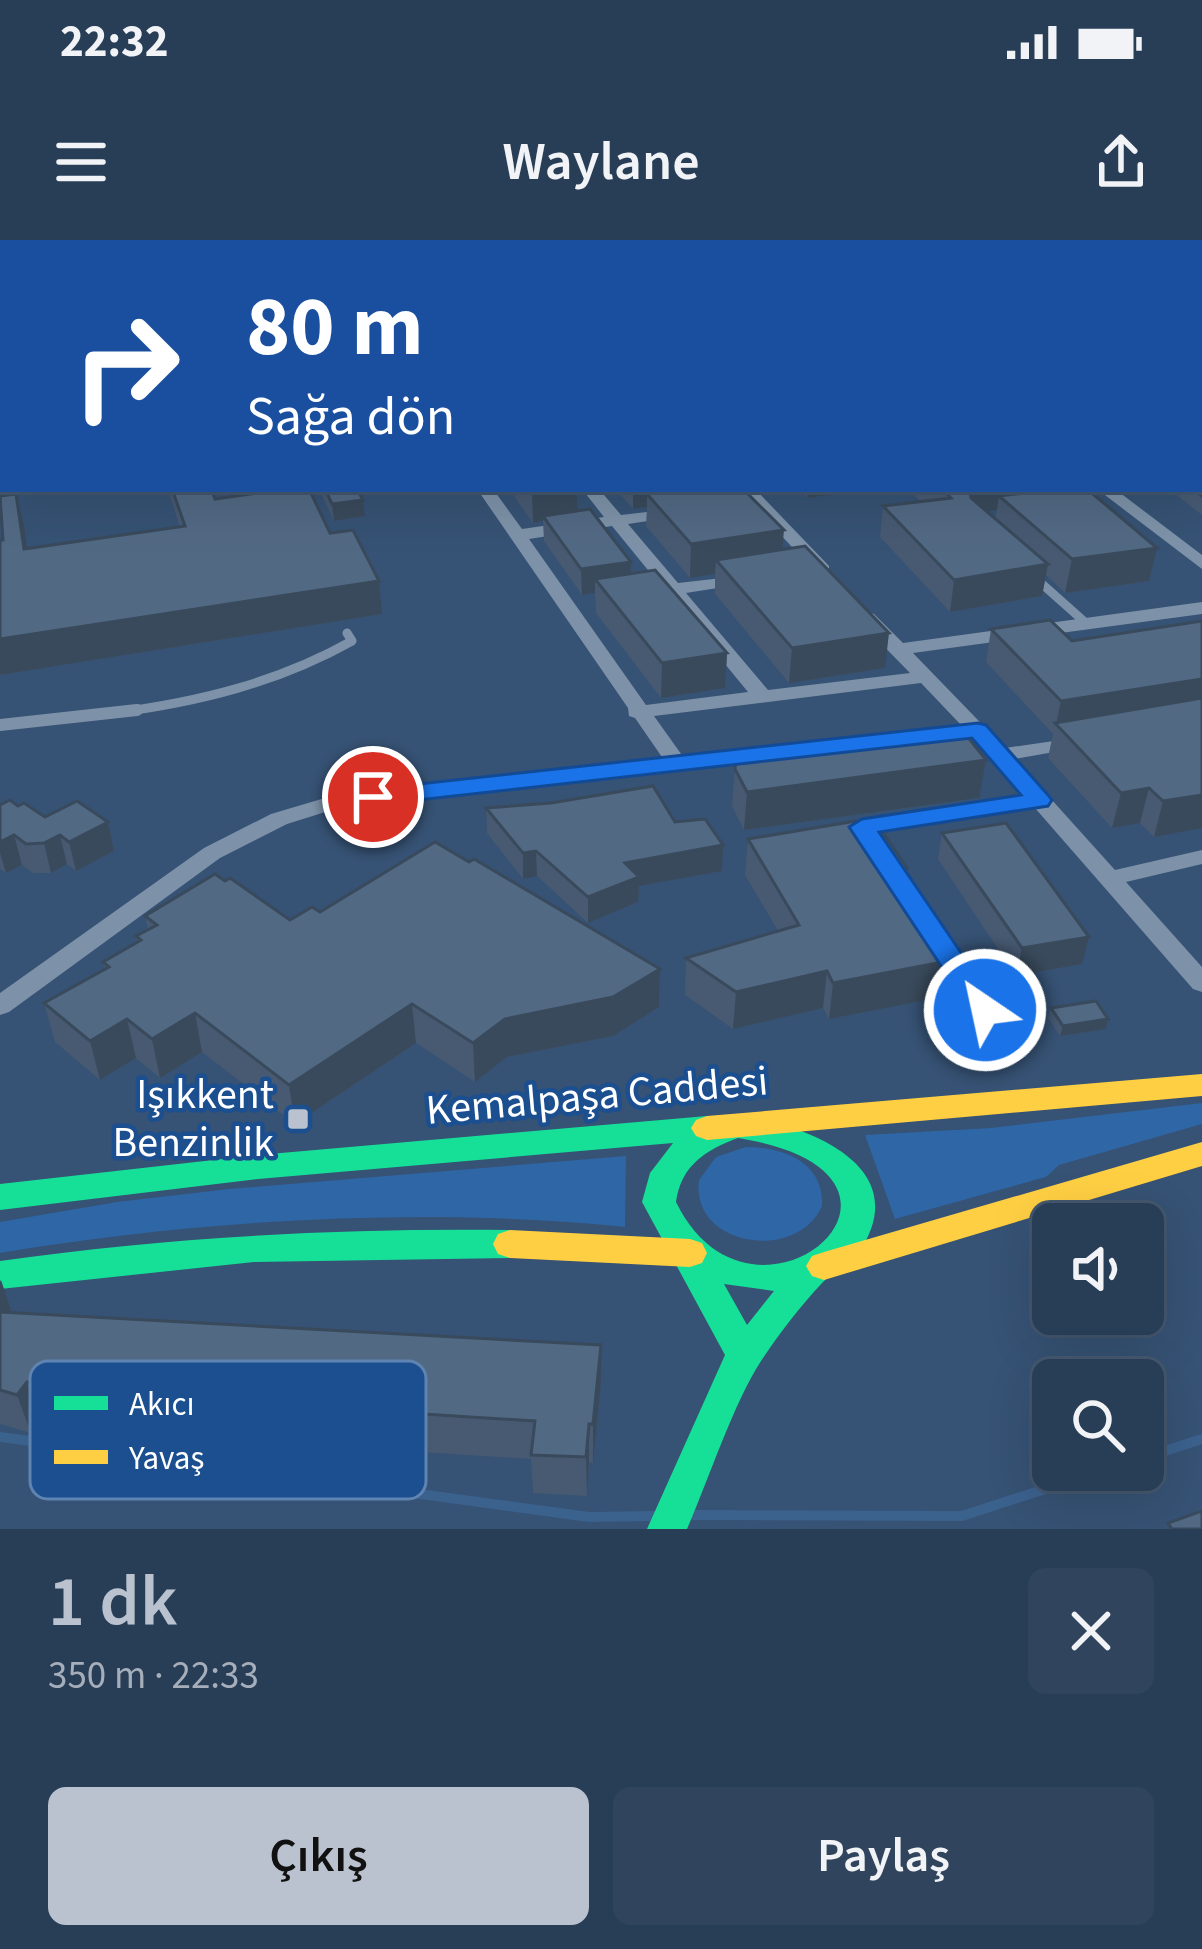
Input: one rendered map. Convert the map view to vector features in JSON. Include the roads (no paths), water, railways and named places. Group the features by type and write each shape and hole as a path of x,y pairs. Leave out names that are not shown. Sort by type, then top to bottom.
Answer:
{"main road":[{"name":"Kemalpaşa Caddesi","path":"0,1198 258,1167 886,1114 1199,1081"},
{"path":"667,1529 744,1355 813,1269 837,1254 853,1233 860,1210 855,1186 842,1163 821,1145 767,1126 710,1132 686,1145 669,1163 660,1184 660,1208 670,1232 690,1253 744,1355"},
{"path":"0,1275 75,1261 218,1247 364,1240 690,1253 717,1269 749,1277 782,1277 1202,1154"}],"street":[{"path":"487,492 578,606 636,712 679,766"},
{"path":"593,492 761,696"},
{"path":"745,498 978,730 1202,983"},
{"path":"1103,498 1123,503 1202,564"},
{"path":"518,535 686,510"},
{"path":"653,593 758,577"},
{"path":"896,650 1088,624 1180,619 1202,608"},
{"path":"636,712 924,677"},
{"path":"909,738 978,730"},
{"path":"1000,755 1112,736"},
{"path":"0,1006 212,853 279,819 335,802 410,792 794,752"},
{"path":"1109,879 1202,857"}],"lane":[{"path":"1022,566 1088,624"},
{"path":"0,725 122,712 232,689 316,665 352,641 347,632"},
{"path":"924,918 862,827 1039,800"},
{"path":"936,937 985,1010"}],"waterway":[{"path":"0,1437 30,1441"},
{"path":"1164,1451 1202,1439"},
{"path":"693,1515 962,1516 1039,1491"},
{"path":"426,1495 589,1517 654,1516"}],"place":[{"name":"Işıkkent Benzinlik","path":"298,1119"}]}
